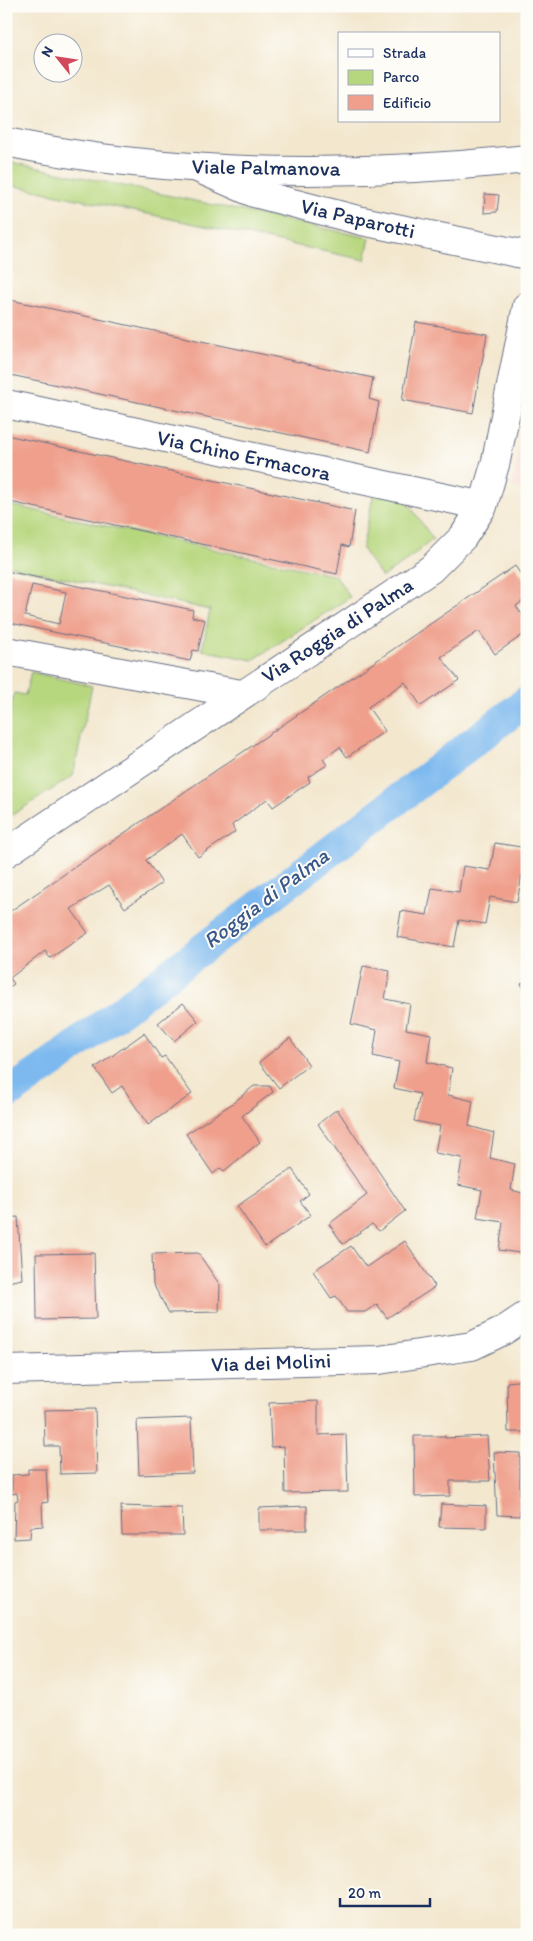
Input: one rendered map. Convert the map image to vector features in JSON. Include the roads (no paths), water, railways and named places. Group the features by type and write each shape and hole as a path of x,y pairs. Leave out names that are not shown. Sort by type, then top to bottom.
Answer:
{"street":[{"name":"Viale Palmanova","path":"6,142 117,160 194,167 399,168 527,158"},
{"name":"Via Paparotti","path":"194,167 254,193 362,221 527,254"},
{"name":"Via Roggia di Palma","path":"6,853 431,568 463,537 482,506 496,461 527,306"},
{"name":"Via Chino Ermacora","path":"6,404 482,506"},
{"path":"6,651 241,694"},
{"name":"Via dei Molini","path":"6,1370 379,1360 472,1346 503,1331 527,1315"}],"waterway":[{"name":"Roggia di Palma","path":"6,1095 58,1059 527,701"}]}
